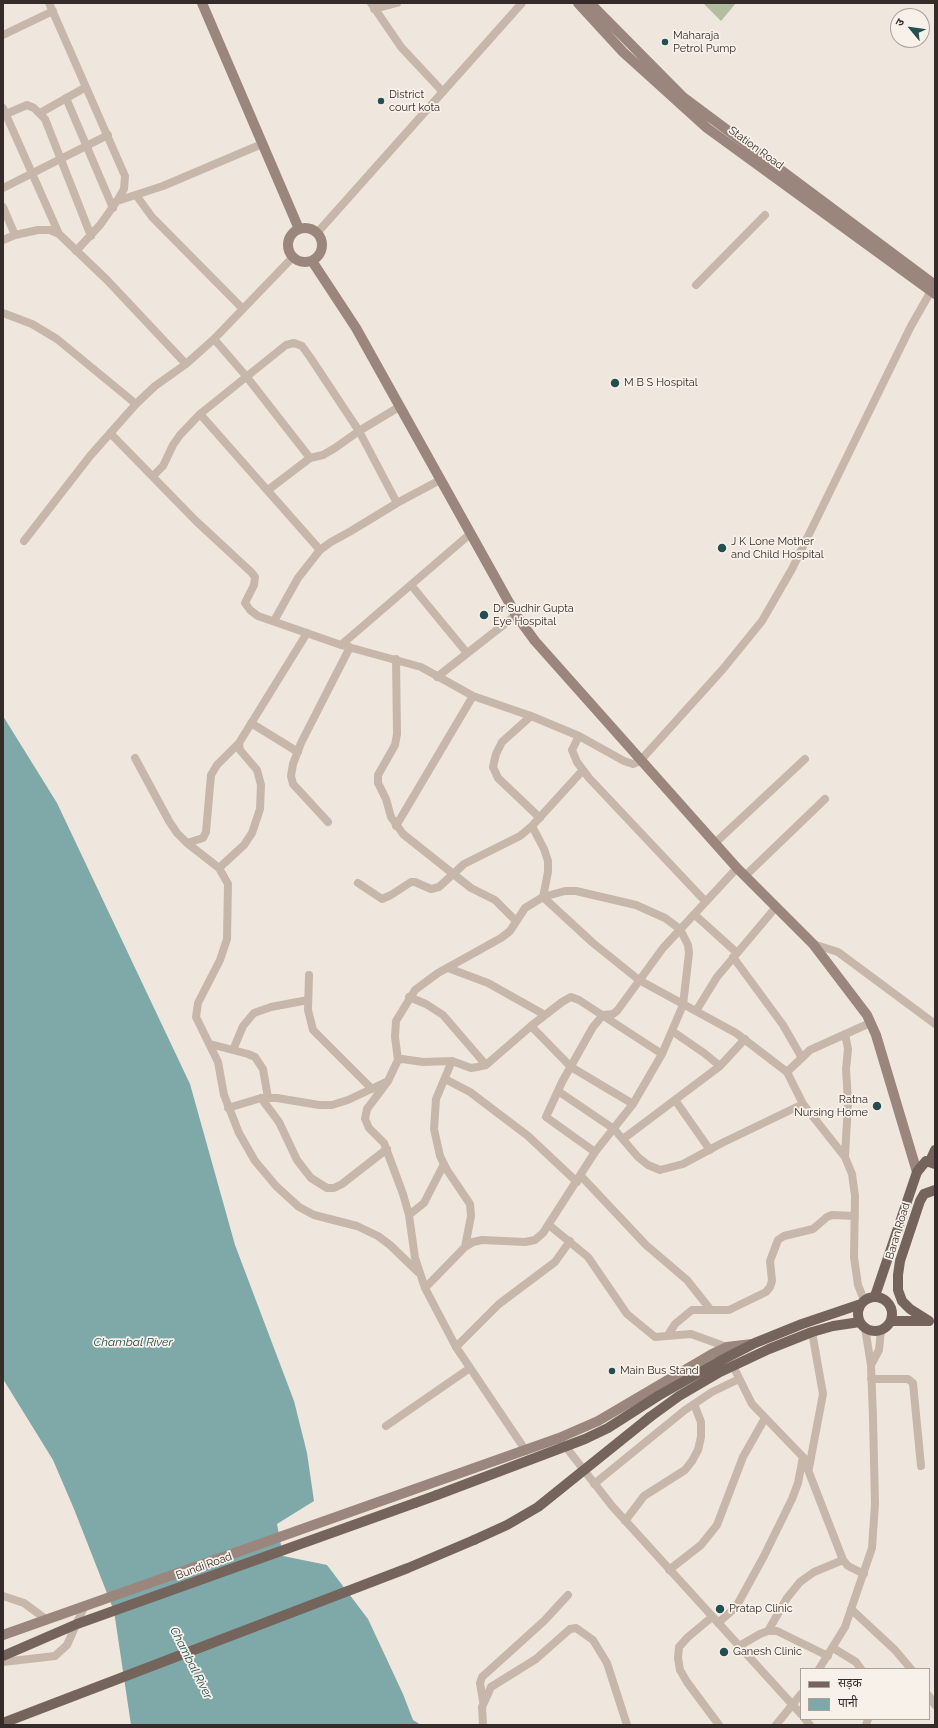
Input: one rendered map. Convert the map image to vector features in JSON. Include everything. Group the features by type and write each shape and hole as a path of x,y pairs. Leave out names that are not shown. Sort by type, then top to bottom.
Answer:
{"main road":[{"name":"Baran Road","path":"875,1296 917,1172 932,1162 935,1150"},
{"name":"Baran Road","path":"932,1321 910,1309 902,1301 898,1290 898,1275 900,1261 920,1201 924,1194 935,1190"},
{"path":"3,1723 408,1568 507,1525 538,1507 650,1417 679,1396 733,1366 812,1332 833,1326 863,1325 876,1331 881,1330 891,1321 893,1314 889,1303 882,1297 875,1296 862,1302 858,1313 863,1325"},
{"name":"Bundi Road","path":"3,1656 77,1624 415,1503 585,1439 608,1428 658,1396 718,1362 802,1324 862,1302"},
{"path":"891,1321 932,1321"}],"street":[{"path":"49,3 125,176 124,189 115,205 91,236 76,251"},
{"path":"202,3 299,230"},
{"path":"396,3 372,6 401,47 443,92"},
{"path":"317,233 522,3"},
{"name":"Station Road","path":"578,3 623,52 708,128 934,290"},
{"name":"Station Road","path":"590,3 683,97 934,290"},
{"path":"3,35 53,11"},
{"path":"40,113 86,87"},
{"path":"66,98 86,145 115,205"},
{"path":"58,234 4,111 27,105 40,113 45,119 91,236"},
{"path":"3,188 108,135"},
{"path":"115,205 262,144"},
{"path":"136,195 152,217 243,309"},
{"path":"3,207 15,235"},
{"path":"696,285 764,215"},
{"path":"306,228 317,233 321,239 321,252 312,261 299,261 293,257 290,252 290,239 299,230 306,228"},
{"path":"3,240 15,235 38,230 50,230 58,234 107,280 186,364"},
{"path":"24,541 90,456 136,404 155,386 186,364 214,339 293,257"},
{"path":"312,261 356,328 399,408 516,615 561,673 640,761 737,868 813,944 867,1015 876,1035 917,1172"},
{"path":"111,434 196,521 251,572 255,577 254,585 246,603 250,610 258,616 346,646 421,667 473,696 530,716 579,736 624,761 633,764 640,761 723,669 762,621 792,569 911,326 934,290"},
{"path":"3,312 32,324 56,340 136,404"},
{"path":"214,339 246,376 310,458"},
{"path":"152,476 163,466 169,456 172,445 200,414 286,344 294,343 302,346 359,432 396,503"},
{"path":"268,490 310,458 323,455 399,408"},
{"path":"200,414 320,550"},
{"path":"274,621 298,578 320,550 396,503 440,480"},
{"path":"328,822 293,784 291,776 298,752 346,646 411,585 470,534"},
{"path":"411,585 467,653"},
{"path":"437,677 516,615"},
{"path":"187,843 203,838 206,832 211,775 217,765 239,743 307,633"},
{"path":"396,659 397,734 395,745 378,775 378,783 386,799 390,817 396,826 427,854 453,872 471,888 495,900 516,921"},
{"path":"396,826 473,696"},
{"path":"530,716 502,742 496,754 493,766 498,778 540,818"},
{"path":"251,723 298,752"},
{"path":"579,736 572,750 575,758 583,770 705,901"},
{"path":"219,868 244,845 252,833 260,809 261,785 257,770 240,750 239,743"},
{"path":"135,758 169,821 187,843 219,868 228,884 227,939 220,960 198,1003 196,1017 218,1062 228,1108 255,1161 276,1186 290,1199 314,1215 357,1226 378,1236 390,1244 419,1273"},
{"path":"715,844 805,759"},
{"path":"358,883 382,899 411,882 415,882 431,889 439,887 453,872 476,856 520,836 540,818 583,770"},
{"path":"745,876 825,799"},
{"path":"532,826 544,849 548,862 548,872 543,897"},
{"path":"596,1152 546,1117 558,1091 593,1027 603,1015 613,1014 617,1011 663,948 737,868"},
{"path":"425,1288 465,1246 482,1240 513,1243 535,1240 543,1234 596,1152 633,1104 662,1054 683,1005 689,953 688,945 680,929 665,918 636,905 576,891 565,891 543,897 525,908 510,931 502,938 448,968 415,990 409,997 396,1021 395,1037 398,1060 388,1081 367,1109 365,1119 368,1128 384,1143 387,1149 408,1215 415,1258 425,1288 456,1347 526,1451"},
{"path":"543,897 593,943 639,980 745,1039 787,1072 803,1104 845,1157 852,1174 855,1196 854,1257 862,1302"},
{"path":"696,1011 717,976 776,907"},
{"path":"694,915 735,955 783,1025 802,1058"},
{"path":"813,944 838,952 935,1024"},
{"path":"448,968 488,983 545,1015"},
{"path":"309,974 308,1000 310,1022 313,1030 372,1089"},
{"path":"409,997 426,1004 443,1015 486,1065"},
{"path":"398,1060 402,1058 423,1062 452,1062 471,1068 486,1065 531,1026 562,1002 571,997 579,1000 603,1015 662,1054"},
{"path":"234,1050 243,1026 254,1013 270,1007 308,1000"},
{"path":"787,1072 810,1050 870,1023"},
{"path":"531,1026 571,1067 633,1104"},
{"path":"672,1031 720,1066"},
{"path":"845,1034 848,1048 846,1069 848,1102 845,1157"},
{"path":"623,1139 720,1066 745,1039"},
{"path":"210,1044 248,1054 259,1062 263,1069 265,1098 279,1122 297,1160 311,1178 327,1188 334,1188 342,1184 387,1149"},
{"path":"452,1062 436,1099 434,1123 440,1156 470,1204 471,1216 465,1246"},
{"path":"444,1079 470,1092 528,1136 579,1179 646,1245 687,1280 710,1309"},
{"path":"228,1108 265,1098 319,1105 332,1105 388,1081"},
{"path":"558,1091 614,1129 648,1165 660,1170 683,1164 803,1104"},
{"path":"675,1100 710,1150"},
{"path":"910,1146 932,1162"},
{"path":"408,1215 424,1203 444,1164"},
{"path":"668,1335 675,1324 692,1310 728,1310 766,1292 772,1281 770,1261 778,1240 784,1236 813,1229 827,1217 832,1215 854,1216"},
{"path":"549,1225 588,1257 627,1314 655,1337 668,1335 699,1336 727,1348"},
{"path":"456,1347 499,1304 555,1262 570,1241"},
{"path":"820,1668 845,1627 872,1548 875,1504 871,1379 863,1325"},
{"path":"870,1365 878,1350 881,1330"},
{"path":"808,1468 823,1394 812,1332"},
{"path":"3,1635 84,1608 287,1534 560,1438 598,1421 660,1383 727,1348 755,1344"},
{"path":"733,1366 752,1404 802,1457 808,1468 843,1560 848,1566 864,1574"},
{"path":"386,1426 470,1368"},
{"path":"594,1484 662,1427 694,1404 739,1379"},
{"path":"871,1379 908,1379 913,1383 921,1466"},
{"path":"625,1521 644,1496 685,1470 692,1461 698,1450 701,1437 701,1422 694,1404"},
{"path":"669,1570 701,1545 717,1525 743,1457 765,1418"},
{"path":"560,1438 594,1484 625,1521 800,1713"},
{"path":"719,1725 686,1682 680,1670 678,1658 679,1647 688,1636 736,1607 764,1556 792,1499 798,1483 802,1457"},
{"path":"768,1631 787,1598 800,1582 814,1572 843,1560"},
{"path":"3,1595 24,1603 47,1620"},
{"path":"483,1725 481,1718 483,1701 480,1683 482,1677 544,1621 568,1595"},
{"path":"3,1662 55,1656 67,1645 84,1608"},
{"path":"851,1609 895,1650 910,1668"},
{"path":"483,1701 491,1687 536,1659 570,1629 576,1628 583,1631 593,1640 607,1663 627,1725"},
{"path":"739,1646 768,1631 777,1631 828,1656"},
{"path":"833,1648 856,1662 860,1668"},
{"path":"776,1725 800,1695"}],"green space":[{"path":"703,3 736,3 721,21"}],"water":[{"name":"Chambal River","path":"3,716 57,803 190,1084 235,1245 294,1401 307,1453 314,1501 277,1524 283,1556 327,1565 368,1619 403,1694 413,1720 421,1725 131,1725 114,1611 53,1460 3,1379"}],"place":[{"name":"Maharaja Petrol Pump","path":"665,42"},
{"name":"District court kota","path":"381,101"},
{"name":"M B S Hospital","path":"615,383"},
{"name":"J K Lone Mother and Child Hospital","path":"722,548"},
{"name":"Dr Sudhir Gupta Eye Hospital","path":"484,615"},
{"name":"Ratna Nursing Home","path":"877,1106"},
{"name":"Main Bus Stand","path":"612,1371"},
{"name":"Pratap Clinic","path":"720,1609"},
{"name":"Ganesh Clinic","path":"724,1652"}]}
